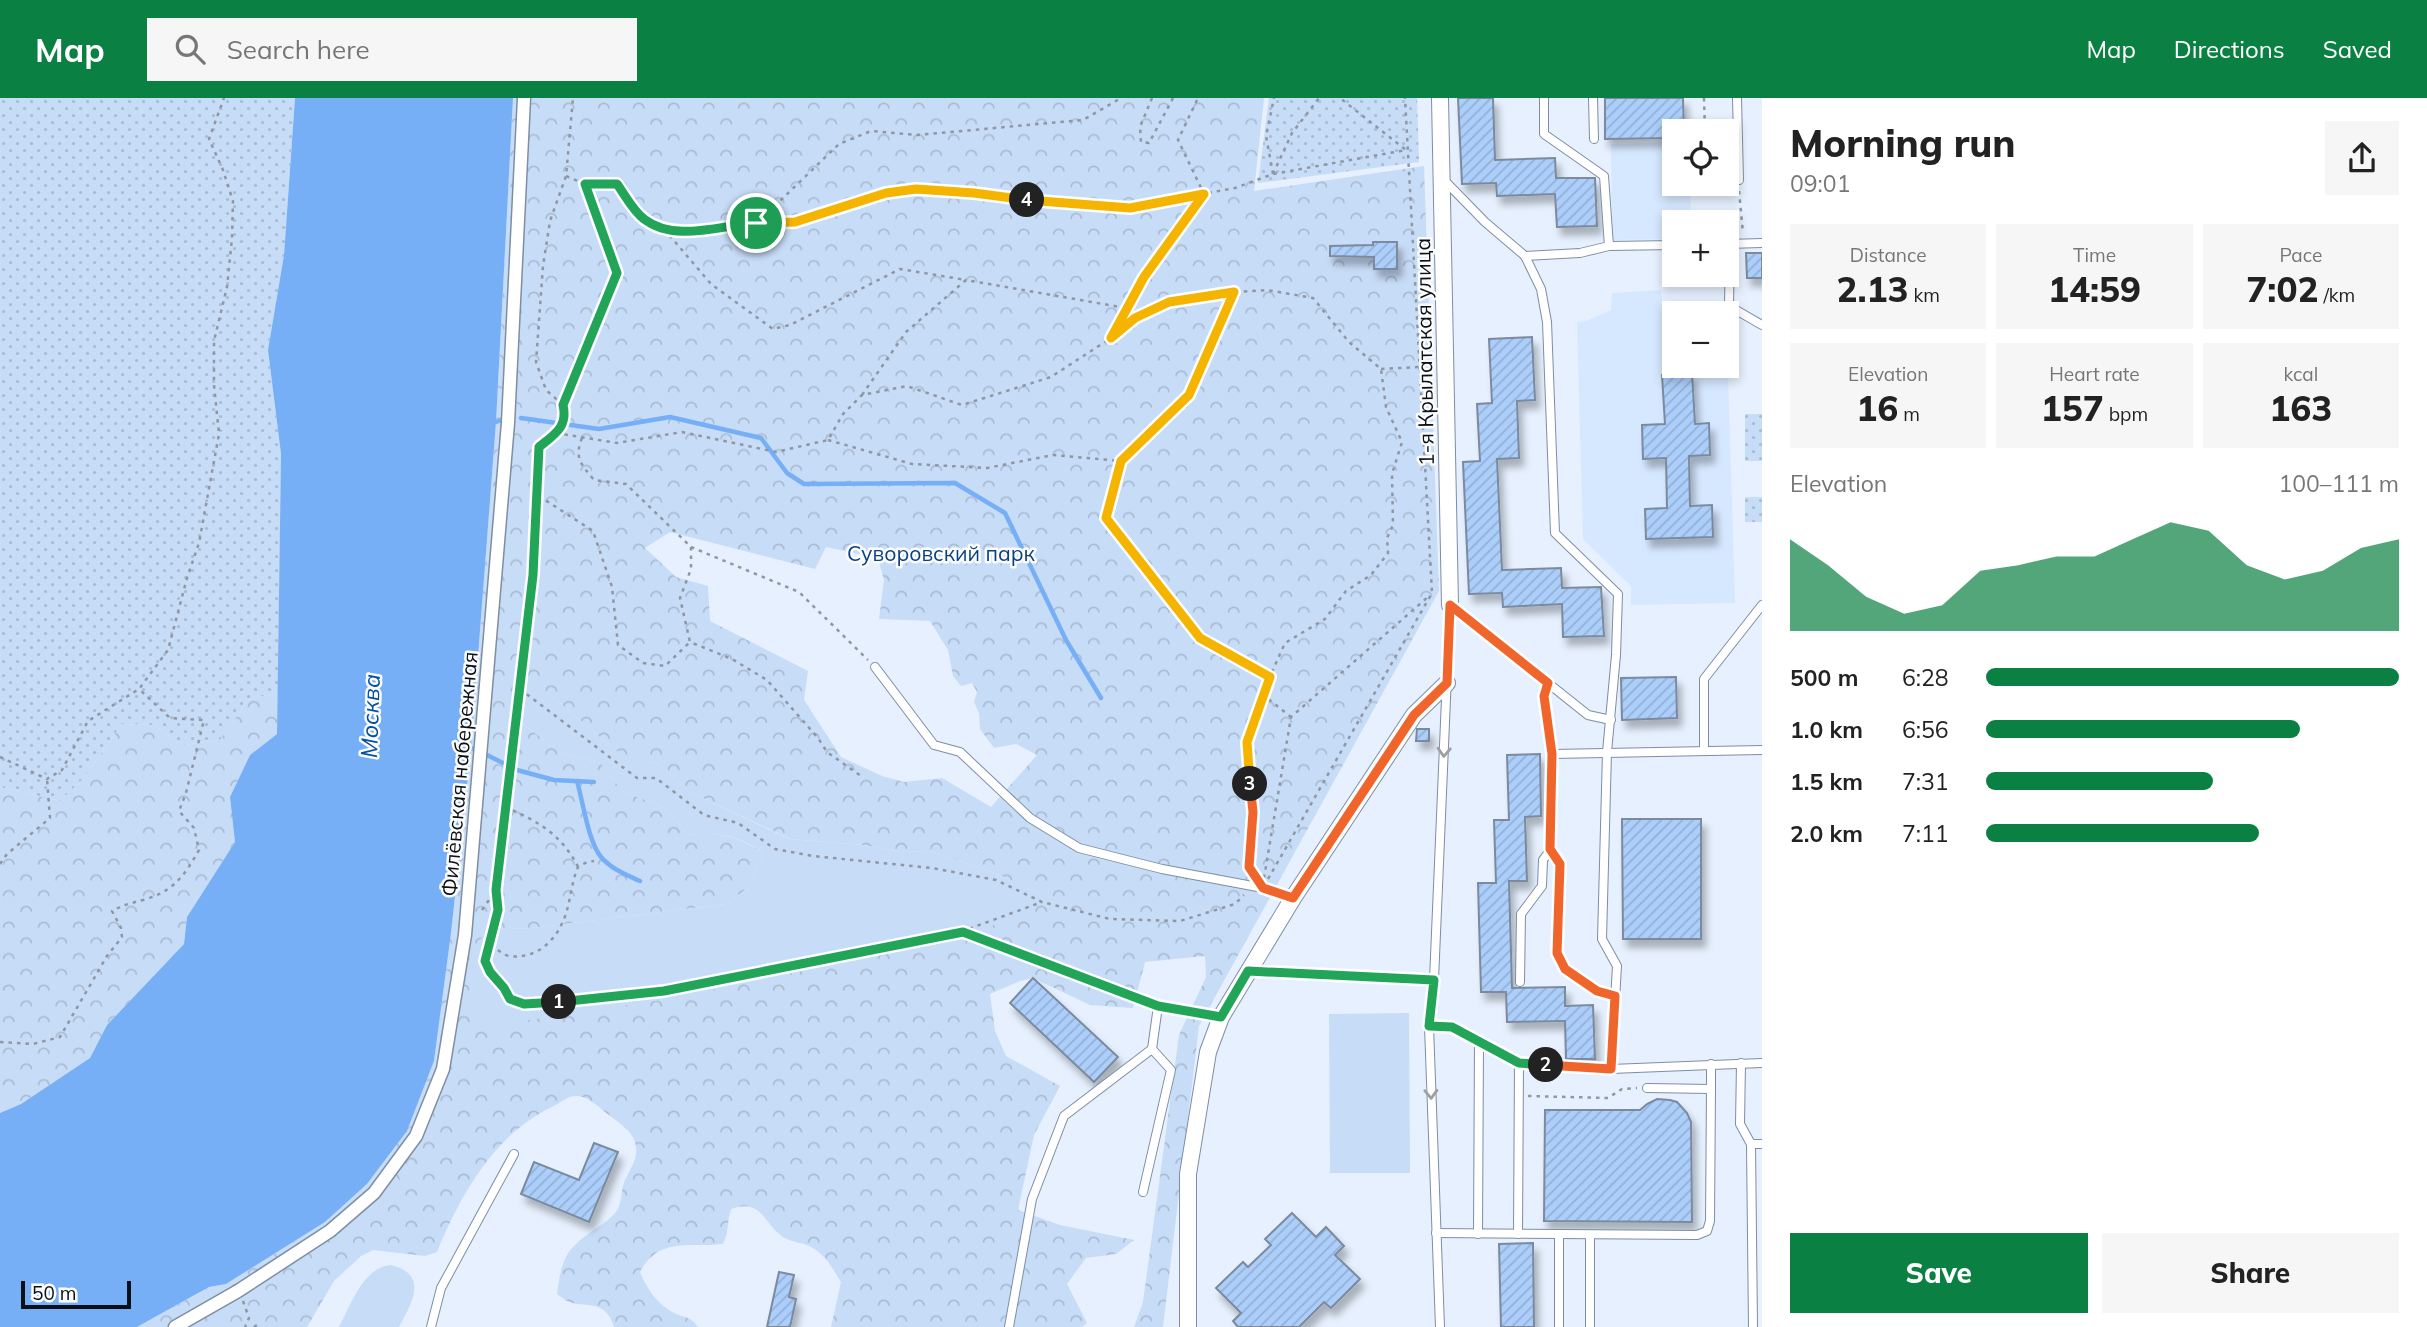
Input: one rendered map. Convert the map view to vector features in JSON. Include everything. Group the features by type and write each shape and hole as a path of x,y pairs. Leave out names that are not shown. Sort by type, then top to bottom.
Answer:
{"street":[{"name":"Филёвская набережная","path":"175,1327 238,1291 330,1231 374,1193 416,1136 443,1069 465,935 509,423 524,98"},
{"name":"1-я Крылатская улица","path":"1440,98 1450,605"},
{"path":"1188,1327 1188,1174 1208,1052 1221,1017 1293,898 1414,715 1447,683"}],"lane":[{"path":"1544,98 1544,134 1604,176 1609,246"},
{"path":"1593,98 1594,139"},
{"path":"1737,98 1737,119"},
{"path":"1442,177 1485,222 1525,256 1541,289 1547,322 1555,533 1618,594 1607,752 1602,939 1617,966 1611,1069"},
{"path":"1739,244 1762,243"},
{"path":"1525,256 1580,253 1609,246 1662,245"},
{"path":"1729,287 1729,306 1762,326"},
{"path":"1450,605 1588,715 1611,720"},
{"path":"1440,1327 1429,1026 1434,980 1450,605"},
{"path":"1704,751 1704,679 1762,605"},
{"path":"875,667 934,745 960,752 1030,817 1079,848 1162,869 1263,888 1293,898"},
{"path":"1520,982 1521,914 1542,886 1543,860 1550,849 1552,754 1544,696 1548,683"},
{"path":"1552,754 1762,750"},
{"path":"1550,849 1560,864 1557,953 1565,969 1597,991 1615,996"},
{"path":"1009,1327 1032,1199 1064,1116 1152,1049 1158,1006 1221,1017"},
{"path":"1429,1026 1452,1027 1519,1063 1611,1069 1762,1063"},
{"path":"1478,1234 1479,1041"},
{"path":"1143,1192 1171,1070 1152,1049"},
{"path":"1518,1234 1519,1063"},
{"path":"1741,1063 1740,1124 1751,1144 1753,1327"},
{"path":"1436,1233 1697,1235 1707,1231 1710,1221 1711,1064"},
{"path":"1647,1088 1711,1089"},
{"path":"1751,1144 1762,1144"},
{"path":"431,1327 441,1288 514,1154"},
{"path":"1559,1234 1559,1327"},
{"path":"1590,1235 1590,1327"}],"path":[{"path":"47,779 62,770 88,722 139,689 168,650 199,543 219,434 214,385 214,341 226,287 232,238 233,201 209,139 224,98"},
{"path":"563,405 546,390 536,362 545,255 550,221 566,176 573,98"},
{"path":"756,223 839,144 871,131 917,135 1083,120 1121,98"},
{"path":"1152,98 1140,127 1140,142 1149,143 1173,98"},
{"path":"1198,98 1178,139 1204,194"},
{"path":"1273,174 1266,136 1274,98"},
{"path":"1273,174 1292,133 1319,98"},
{"path":"1340,98 1406,150"},
{"path":"1263,888 1432,593 1405,98"},
{"path":"1704,98 1705,119"},
{"path":"566,176 585,184 617,184 643,219 664,229 688,232 756,223 795,222 886,193 916,189 1130,208 1235,188 1273,174 1406,150"},
{"path":"585,184 617,273 563,405 565,415 562,425 539,447 533,575 496,890 498,910 485,961 490,972 510,999 524,1004 664,991 963,932 1042,902"},
{"path":"1739,191 1744,244"},
{"path":"1111,338 1144,277 1204,194"},
{"path":"664,229 711,284 773,329 790,325 900,269 1127,308"},
{"path":"828,440 843,414 862,395 906,332 966,280"},
{"path":"862,395 907,386 962,405 1051,377 1111,338 1135,318 1169,302 1267,289 1313,298 1349,342 1381,369 1419,367"},
{"path":"1234,292 1189,395 1121,461 1106,518 1200,638 1270,677"},
{"path":"1263,888 1249,867 1253,812 1247,742 1262,694 1285,643 1325,620 1346,591 1371,575 1388,553 1387,538 1393,525 1392,474 1402,442 1385,407 1381,369"},
{"path":"556,433 617,443 682,432 776,452 828,440 912,464 987,468 1053,455 1121,461"},
{"path":"582,437 577,451 582,465 594,480 626,484 691,547 799,592 875,667"},
{"path":"538,495 593,531 612,587 618,645 643,663 665,666 690,642"},
{"path":"690,642 681,598 691,569 691,547"},
{"path":"1263,888 1291,717 1432,593"},
{"path":"690,642 732,659 767,680 827,752 861,776"},
{"path":"0,1042 33,1044 60,1037 107,956 122,937 121,928 112,911 126,903 145,900 167,890 184,876 199,850 194,828 179,811 204,720 170,718 139,689"},
{"path":"520,689 637,778 656,778 704,815 738,823 775,849 813,856 932,868 996,880 1042,902 1110,919 1180,921 1235,904 1252,887"},
{"path":"1262,694 1291,717"},
{"path":"0,757 47,779"},
{"path":"0,864 50,818 47,779"},
{"path":"491,945 508,956 532,954 547,946 559,931 578,867 569,849 551,832 527,816 506,807"},
{"path":"578,867 594,861"},
{"path":"480,912 496,890"},
{"path":"963,932 1158,1006"},
{"path":"1248,971 1434,980"},
{"path":"1519,1095 1608,1098 1622,1089 1647,1088"},
{"path":"238,1291 247,1307 249,1318 245,1327"},
{"path":"254,1327 258,1324"}],"shaded area":[{"path":"1662,143 1662,196 1690,196 1691,210 1662,210 1662,239 1612,240 1611,144"},
{"path":"1661,290 1662,378 1728,378 1735,603 1631,605 1631,586 1583,539 1577,322 1611,310 1612,293"}],"green space":[{"path":"0,98 295,98 284,255 268,350 281,454 278,692 248,700 220,740 183,745 154,725 122,724 83,779 60,801 0,787"},
{"name":"Суворовский парк","path":"513,98 1264,98 1254,191 1424,166 1439,591 1199,1026 1163,1327 1134,1327 1143,1302 1179,1035 1206,977 1205,956 1145,962 1133,1008 1090,1005 1033,978 990,994 995,1031 1006,1056 1060,1086 1034,1135 1018,1210 1060,1225 1134,1240 1116,1254 1086,1258 1067,1284 1087,1323 1082,1327 831,1327 841,1282 830,1265 811,1247 783,1237 756,1209 741,1206 731,1209 723,1244 666,1248 656,1253 640,1272 658,1301 674,1313 690,1319 698,1327 614,1327 605,1311 600,1308 574,1303 557,1294 563,1263 571,1249 618,1209 624,1182 634,1160 635,1141 624,1127 596,1105 582,1097 574,1096 533,1118 497,1149 469,1187 437,1252 425,1256 373,1250 361,1256 334,1281 307,1327 137,1327 209,1287 226,1284 325,1222 367,1184 407,1131 434,1061 451,933 471,748 496,422","holes":["670,532 815,569 826,547 878,558 884,580 879,619 930,621 948,650 953,676 961,686 972,683 977,692 974,702 979,713 980,729 994,748 1016,744 1037,755 991,807 942,778 904,782 882,776 841,757 804,700 808,671 710,621 708,586 676,577 645,548","542,688 615,750 634,761 656,763 690,792 790,839 863,845 900,852 931,851 995,873 1040,894 490,1025 483,930 532,928 725,904 747,889 764,853 728,836 688,835 666,808 622,791 601,763 563,754 508,713"]},
{"path":"1269,98 1417,98 1419,162 1258,183"},
{"path":"1745,414 1762,414 1762,461 1745,461"},
{"path":"1745,497 1762,497 1762,522 1745,522"},
{"path":"516,670 542,688 615,750 634,760 656,763 690,792 789,839 863,845 900,852 931,851 995,873 1040,894 1021,917 929,944 680,997 490,1026 464,1013 483,930 532,928 725,904 747,889 764,853 746,842 728,836 688,835 666,808 622,791 601,763 563,754 508,713"},
{"path":"278,692 277,734 250,755 230,797 235,842 187,917 184,944 107,1025 90,1058 21,1104 0,1113 0,787 60,801 83,779 122,724 154,725 183,745 220,740 248,700"},
{"path":"1409,1013 1410,1173 1330,1173 1329,1014"},
{"path":"391,1265 403,1270 414,1283 412,1300 399,1327 339,1327 365,1280 381,1267"}],"water":[{"name":"Москва","path":"295,98 513,98 496,422 471,748 434,1061 407,1131 367,1184 325,1222 226,1284 209,1287 137,1327 0,1327 0,1113 21,1104 90,1058 107,1025 184,944 187,917 235,842 230,797 250,755 277,734 281,454 268,350 284,255"}],"building":[{"path":"1458,98 1493,98 1495,160 1555,158 1556,178 1595,178 1597,226 1557,227 1555,194 1497,196 1496,183 1462,184"},
{"path":"1605,98 1683,98 1684,119 1662,119 1662,138 1605,139"},
{"path":"1373,242 1397,242 1397,269 1374,269 1374,257 1330,256 1330,246 1373,245"},
{"path":"1746,253 1762,253 1762,278 1747,278"},
{"path":"1532,337 1535,400 1517,401 1519,458 1497,459 1502,570 1561,568 1562,588 1601,587 1604,636 1563,637 1562,604 1503,607 1502,593 1469,594 1463,462 1480,461 1477,404 1492,403 1489,339"},
{"path":"1662,378 1692,378 1695,424 1709,423 1710,455 1689,456 1690,506 1712,505 1713,537 1646,539 1645,509 1667,508 1666,458 1643,459 1642,425 1665,424"},
{"path":"1676,677 1677,718 1622,720 1621,678"},
{"path":"1417,729 1429,729 1429,741 1416,741"},
{"path":"1540,754 1541,816 1525,817 1527,881 1509,881 1512,988 1565,987 1565,1006 1593,1005 1595,1059 1566,1059 1565,1021 1507,1022 1506,992 1481,992 1478,883 1496,883 1494,820 1509,820 1507,755"},
{"path":"1622,819 1701,819 1701,939 1623,939"},
{"path":"1033,978 1118,1057 1094,1082 1010,1003"},
{"path":"1657,1099 1677,1102 1691,1122 1692,1222 1544,1221 1545,1110 1640,1110"},
{"path":"594,1143 618,1152 589,1222 521,1194 534,1162 579,1180"},
{"path":"1292,1213 1316,1237 1326,1227 1344,1246 1335,1255 1360,1279 1331,1308 1324,1302 1299,1327 1238,1327 1233,1321 1241,1313 1216,1288 1243,1262 1248,1267 1271,1245 1265,1239"},
{"path":"1533,1243 1534,1327 1501,1327 1499,1244"},
{"path":"779,1272 794,1275 789,1297 796,1299 790,1327 767,1327"}],"waterway":[{"path":"521,418 599,429 670,417 761,438 787,473 804,484 955,483 1005,513 1066,640 1101,698"},
{"path":"496,422 504,419"},
{"path":"471,748 477,751"},
{"path":"487,755 503,763"},
{"path":"517,770 554,780 594,782"},
{"path":"577,781 596,850 609,865 640,881"}],"route":[{"path":"585,184 617,184 643,219 664,229 688,232 756,223 795,222 886,193 916,189 1130,208 1204,194 1144,277 1111,338 1135,318 1169,302 1234,292 1189,395 1121,461 1106,518 1200,638 1270,677 1247,742 1253,812 1249,867 1263,888 1293,898 1414,715 1447,683 1450,605 1548,683 1544,696 1552,754 1550,849 1560,864 1557,953 1565,969 1597,991 1615,996 1611,1069 1519,1063 1452,1027 1429,1026 1434,980 1248,971 1221,1017 1158,1006 963,932 664,991 547,1003 524,1004 510,999 485,961 498,910 496,890 533,575 539,447 562,425 565,415 563,405 617,273 585,184"}]}
